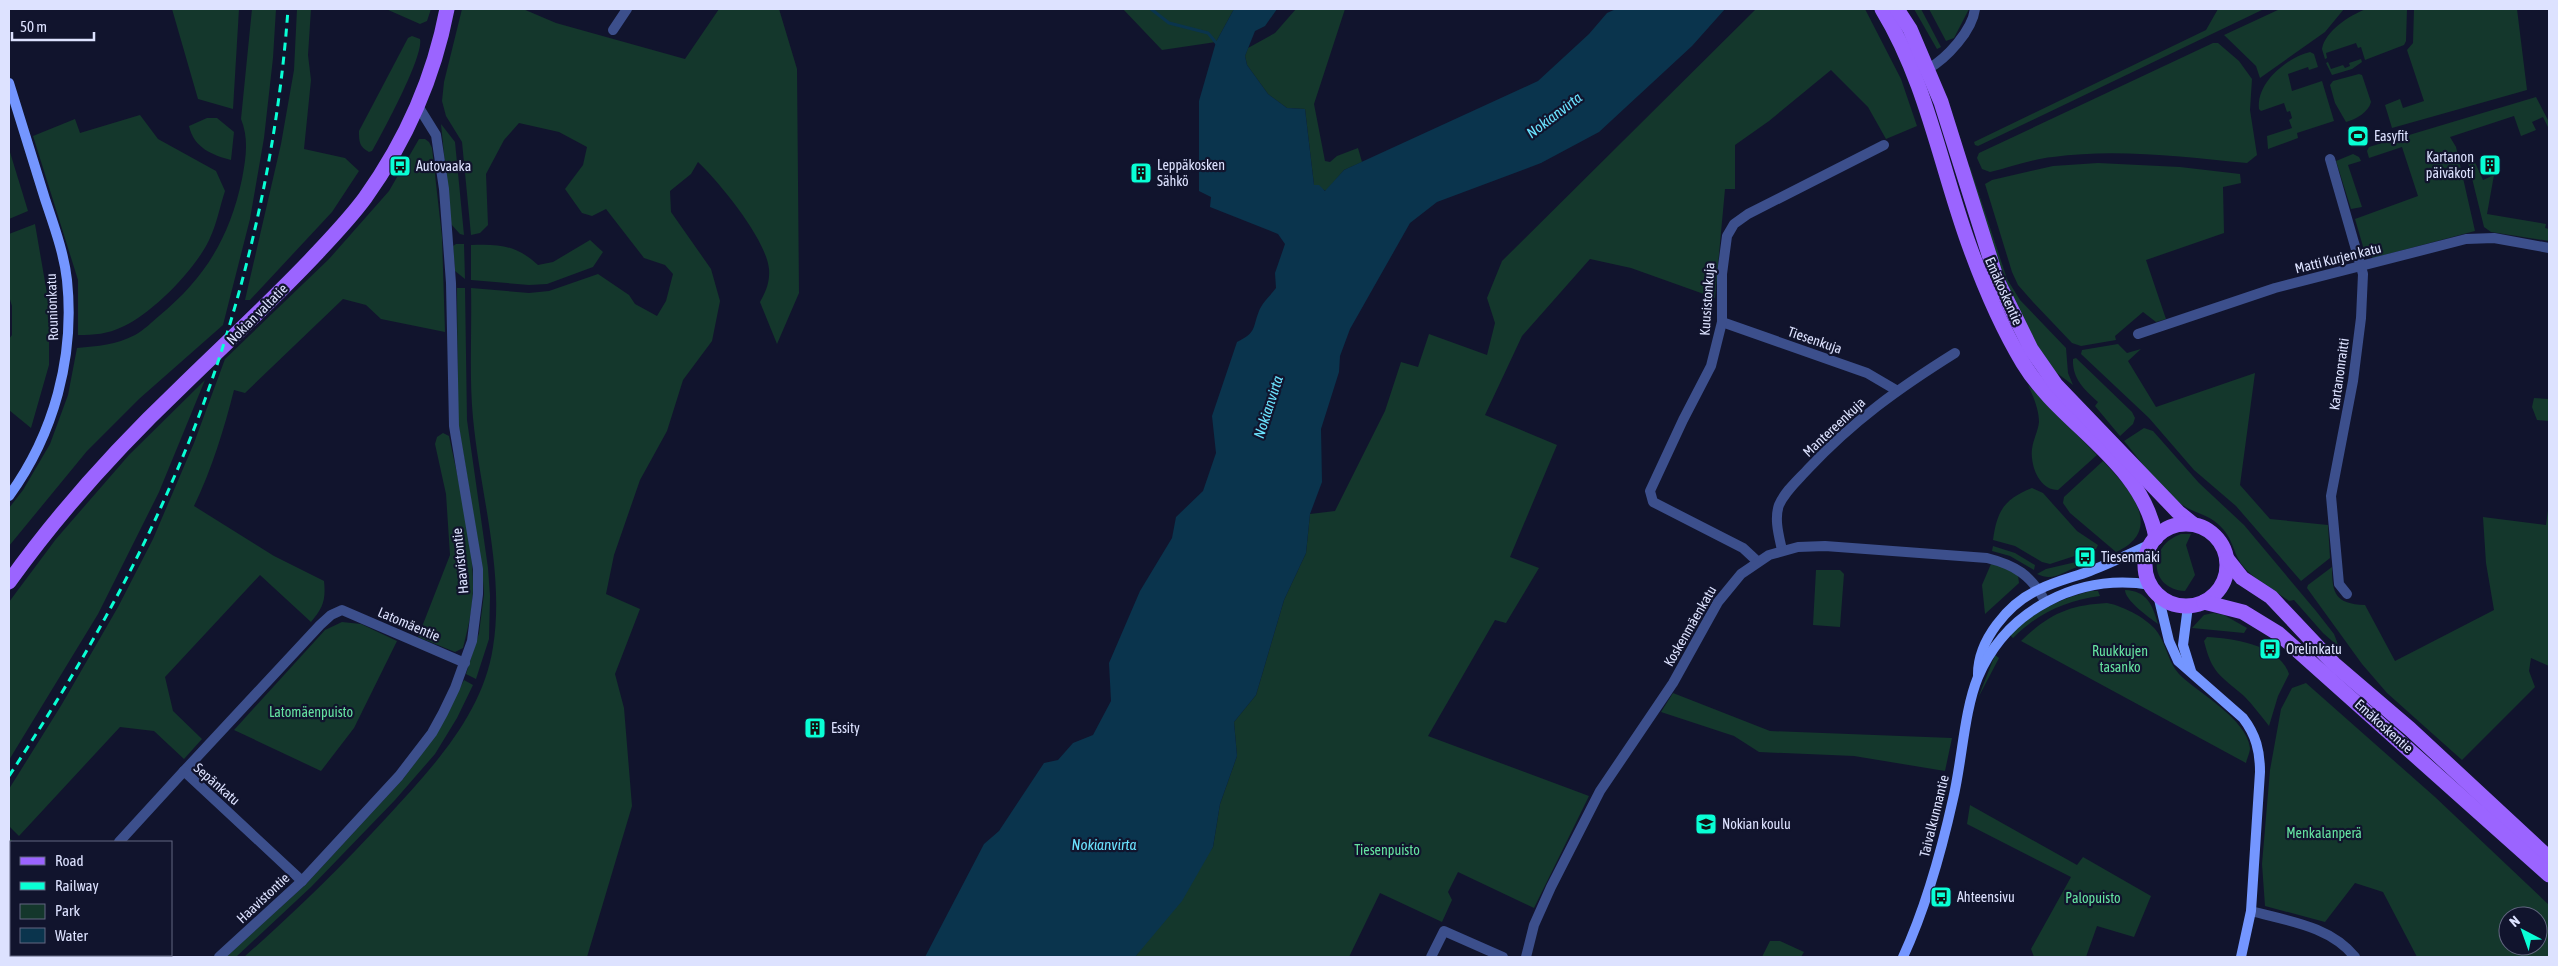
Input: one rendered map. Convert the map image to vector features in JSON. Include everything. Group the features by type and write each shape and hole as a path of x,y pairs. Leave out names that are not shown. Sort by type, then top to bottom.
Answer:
{"main road":[{"name":"Nokian valtatie","path":"9,582 75,498 126,442 295,277 341,228 378,179 418,106 442,37 447,9"},
{"name":"Emäkoskentie","path":"1882,9 1894,28 1919,84 1968,242 2008,337 2044,392 2093,438 2124,472 2149,510 2153,541"},
{"name":"Emäkoskentie","path":"1897,9 1910,29 1928,68 1952,134 1975,216 1996,280 2034,354 2056,385 2178,512 2193,524"},
{"name":"Rounionkatu","path":"9,83 60,246 67,280 68,342 60,389 43,439 9,496"},
{"path":"2154,590 2172,604 2188,606 2204,602 2215,595 2223,584 2227,572 2227,559 2224,549 2212,532 2193,524 2173,526 2153,541 2146,562 2154,590 2173,653 2178,661 2243,718 2249,726 2258,748 2260,772 2251,911 2241,957"},
{"name":"Taivalkunnantie","path":"1903,957 1929,891 1952,802 1978,677 1978,662 1989,636 2012,609 2039,589 2091,570 2153,541"},
{"name":"Emäkoskentie","path":"2227,559 2242,578 2278,604 2334,664 2410,729 2549,858"},
{"name":"Taivalkunnantie","path":"1978,677 2008,631 2021,618 2045,601 2067,592 2104,584 2136,583 2154,590"},
{"name":"Emäkoskentie","path":"2204,602 2243,612 2279,634 2549,875"},
{"path":"2188,606 2183,645 2191,671"}],"street":[{"path":"613,30 627,9"},
{"path":"1928,68 1938,63 1955,44 1966,30 1975,9"},
{"name":"Haavistontie","path":"219,957 302,881 418,753 442,713 465,663 476,619 478,569 454,426 451,283 444,189 436,135 418,106"},
{"name":"Kuusistonkuja","path":"1757,561 1743,548 1650,499 1650,491 1711,366 1722,322 1724,250 1727,236 1734,224 1748,214 1884,145"},
{"name":"Kartanonraitti","path":"2330,159 2362,267 2361,318 2353,381 2331,496 2339,584 2347,594"},
{"name":"Matti Kurjen katu","path":"2138,334 2259,293 2480,237 2549,248"},
{"name":"Tiesenkuja","path":"1722,322 1867,373 1896,390"},
{"name":"Mantereenkuja","path":"1782,550 1776,521 1778,506 1785,494 1825,451 1896,390 1955,353"},
{"name":"Koskenmäenkatu","path":"1526,957 1534,925 1551,887 1600,791 1673,683 1728,587 1757,561 1782,550 1825,546 1987,558 2016,568 2030,578 2039,589 2045,601"},
{"name":"Latomäentie","path":"184,771 320,625 342,610 465,663"},
{"name":"Sepänkatu","path":"120,841 184,771 302,881"},
{"path":"2251,911 2310,926 2337,941 2355,957"},
{"path":"1431,957 1444,931 1503,957"}],"green space":[{"path":"172,9 239,9 233,109 198,99"},
{"path":"252,9 276,9 273,58 264,138 250,219 223,325 139,399 87,451 9,546 9,508 23,490 50,444 68,395 77,348 114,343 142,331 190,287 223,238 237,200 245,163 246,141 241,119"},
{"path":"297,9 311,9 308,55 311,80 304,149 345,158 359,171 332,212 250,300 245,300 281,144 294,70"},
{"path":"386,9 431,9 427,21 420,24"},
{"path":"462,9 523,9 556,23 685,59 719,9 779,9 797,69 799,293 777,344 760,302 766,290 769,269 760,243 741,212 698,162 691,174 670,191 671,212 711,269 720,301 712,341 683,380 667,431 640,480 614,555 606,594 640,609 615,674 624,708 632,806 587,957 244,957 335,871 421,780 453,740 467,718 487,672 493,647 496,619 496,590 494,561 473,418 471,288 529,293 549,291 598,274 629,295 635,304 657,316 666,301 673,274 665,265 644,258 606,209 592,216 582,213 565,189 583,165 587,147 559,132 519,123 504,140 486,174 488,225 480,233 471,235 462,142 446,116 442,101 444,82"},
{"path":"1123,9 1234,9 1216,42 1162,50"},
{"path":"1296,9 1345,9 1314,104 1325,161 1330,162 1337,156 1358,148 1362,162 1344,170 1326,191 1314,185 1305,109 1287,108 1268,94 1247,65 1245,56 1248,48 1275,33"},
{"name":"Tiesenpuisto","path":"1756,9 1865,9 1901,79 1917,126 1886,139 1868,107 1831,70 1769,121 1735,145 1735,189 1725,189 1715,298 1631,268 1590,259 1522,336 1485,415 1557,445 1510,557 1539,568 1506,623 1495,620 1428,736 1589,796 1534,908 1458,872 1448,892 1452,900 1442,922 1380,893 1349,957 1135,957 1213,847 1220,804 1237,756 1234,722 1256,695 1284,600 1306,553 1310,514 1335,511 1385,411 1401,362 1418,367 1429,334 1487,355 1495,323 1487,298 1502,261"},
{"path":"1914,9 1921,9 1941,47 1937,49"},
{"path":"1929,9 1969,9 1954,38 1946,41"},
{"path":"2218,9 2264,9 1978,146 1975,145 1974,142 2206,30"},
{"path":"2280,9 2344,9 2325,32 2260,78 2256,66 2224,35"},
{"path":"2366,9 2407,9 2406,41 2404,45 2365,60 2361,47 2358,48 2356,43 2326,53 2327,58 2325,59 2322,49 2328,36 2339,24"},
{"path":"2414,9 2517,9 2527,90 2392,128 2385,105 2400,99 2403,108 2424,101 2407,50 2413,43"},
{"path":"412,36 420,39 416,61 393,112 372,151 369,152 360,143 359,131 408,38"},
{"path":"2213,43 2218,43 2239,61 2252,79 2250,110 2257,155 2247,163 2150,154 2101,153 2045,158 1990,172 1982,169 1977,158 1979,153"},
{"path":"2310,52 2314,54 2318,67 2309,70 2308,67 2288,74 2292,91 2322,81 2334,121 2297,133 2298,138 2268,149 2267,136 2292,128 2289,120 2292,118 2290,111 2287,112 2284,103 2261,111 2259,109 2259,99 2262,90 2274,73 2291,60"},
{"path":"2361,59 2362,62 2352,69 2332,75 2326,63 2328,62 2331,69 2343,65 2345,68 2350,66 2349,63"},
{"path":"2359,74 2362,75 2371,102 2361,115 2346,122 2335,103 2330,85 2333,81"},
{"path":"2536,97 2549,122 2549,129 2543,117 2532,122 2536,130 2521,136 2514,116 2450,137 2456,147 2475,231 2373,258 2364,250 2355,219 2418,196 2402,147 2369,158 2367,151 2369,147"},
{"path":"140,115 158,139 216,171 225,191 215,226 204,250 184,276 160,301 134,321 122,327 101,334 78,335 78,280 33,136 75,119 80,133"},
{"path":"207,118 217,118 234,132 231,160 211,153 199,145 191,134 189,126"},
{"path":"441,124 455,142 464,235 460,234 451,224"},
{"path":"419,139 425,139 432,148 442,237 445,332 381,319 366,305 343,299 245,393 234,390 217,449 194,506 274,556 324,581 324,599 318,612 311,622 260,575 165,677 173,711 202,739 184,759 154,731 120,727 19,836 9,826 9,789 62,704 118,607 153,539 194,443 225,359 329,259 389,191"},
{"path":"9,149 28,211 9,219"},
{"path":"2353,154 2359,157 2361,161 2348,165 2362,207 2351,209 2336,161"},
{"path":"2472,156 2483,180 2494,175 2487,214 2546,224 2545,228 2549,229 2549,241 2491,232 2484,227 2467,158"},
{"path":"1964,162 1970,167 2007,279 2020,300 2066,348 2068,373 2073,385 2050,368 2008,294"},
{"path":"2098,163 2180,167 2240,174 2241,183 2223,187 2224,233 2146,260 2166,319 2156,322 2143,312 2115,336 2116,340 2081,346 2072,343 2018,285 2012,272 1985,184 1992,180 2053,166"},
{"path":"35,224 49,305 49,365 31,428 9,410 9,339 12,335 12,306 9,296 9,234"},
{"path":"590,240 603,252 593,267 547,284 529,285 471,280 471,245 507,247 522,253 538,265 553,262"},
{"path":"464,244 465,279 455,271 453,246"},
{"path":"457,288 465,288 467,420 488,568 490,596 489,639 476,679 466,674 479,633 484,594 482,567 458,421"},
{"path":"2118,344 2127,353 2141,349 2128,361 2156,407 2255,373 2240,485 2270,519 2328,525 2330,558 2301,581 2236,506 2194,470 2149,418 2081,354 2082,350"},
{"path":"2076,358 2132,412 2135,418 2133,424 2120,436 2095,406 2098,402 2077,378 2073,366 2073,359"},
{"path":"205,380 159,492 98,614 9,760 9,602 56,539 129,455"},
{"path":"2028,385 2097,455 2058,490 2046,486 2037,476 2034,469 2032,449 2039,417"},
{"path":"2534,398 2549,399 2549,421 2537,420 2532,407"},
{"path":"2144,428 2153,431 2199,483 2244,525 2334,634 2339,647 2323,633 2294,600 2289,601 2247,571 2239,561 2227,534 2218,524 2175,500 2159,484 2124,441"},
{"path":"443,433 449,436 471,549 473,595 471,610 463,648 455,652 418,637 450,555 446,494 435,444 437,437"},
{"path":"2103,461 2131,495 2138,507 2141,520 2139,532 2131,543 2116,552 2070,513 2063,503 2064,497"},
{"path":"2032,488 2043,493 2077,531 2098,545 2096,549 2050,564 2042,562 2015,546 1993,540 1997,521 2004,507 2022,492"},
{"path":"2549,503 2549,666 2531,658 2529,671 2535,687 2462,760 2387,693 2362,664 2307,588 2308,585 2332,567 2333,584 2337,595 2347,602 2365,605 2395,661 2494,610 2486,563 2483,517 2546,525"},
{"path":"2181,534 2191,534 2186,545 2195,575 2185,591 2164,583 2159,575 2157,566 2162,548 2170,540"},
{"path":"1993,546 2015,553 2035,565 2034,570 2010,556 1992,551"},
{"path":"2076,562 2077,567 2053,577 2037,574 2046,569"},
{"path":"1991,564 2000,566 2018,575 2019,583 1985,614 1982,585"},
{"path":"1816,570 1840,570 1844,574 1840,627 1813,625"},
{"path":"2125,590 2144,596 2151,605 2158,624 2129,599"},
{"path":"2090,591 2098,591 2100,596 2064,605 2042,615 2013,638 2010,635 2047,607"},
{"name":"Ruukkujen tasanko","path":"2107,603 2128,610 2154,628 2179,674 2231,717 2247,737 2250,748 2246,763 2021,641 2041,624 2060,613 2081,606"},
{"path":"2213,613 2224,615 2247,628 2244,633 2192,628 2204,615"},
{"name":"Latomäenpuisto","path":"342,622 361,624 397,641 354,728 321,771 234,730 325,630"},
{"path":"2207,637 2229,639 2254,645 2276,656 2284,664 2289,674 2278,696 2269,726 2247,699 2218,673 2210,661 2207,652 2204,641"},
{"path":"1995,655 1999,658 1978,698"},
{"path":"464,680 473,685 457,718 435,754 395,800 311,887 236,957 226,957 306,884 403,779 436,735"},
{"name":"Menkalanperä","path":"2306,683 2435,797 2549,905 2549,957 2417,957 2383,892 2355,883 2325,922 2265,906 2262,864 2270,770 2281,709 2292,688"},
{"path":"1673,693 1770,731 1952,738 1945,771 1854,756 1759,752 1734,736 1661,712"},
{"name":"Palopuisto","path":"1970,805 2077,865 2083,857 2151,896 2134,937 2097,926 2086,957 2034,957 2031,949 2071,877 1967,824"},
{"path":"9,838 13,841 10,841 9,947"},
{"path":"1770,941 1780,941 1804,952 1801,957 1762,957"},
{"path":"136,956 137,957 31,957"}],"water":[{"name":"Nokianvirta","path":"1234,9 1277,9 1265,26 1255,31 1245,56 1247,65 1268,94 1287,108 1305,109 1314,185 1319,185 1325,191 1344,170 1538,81 1589,34 1607,13 1616,9 1725,9 1692,46 1599,132 1541,163 1437,202 1410,223 1350,329 1340,356 1339,372 1321,429 1322,482 1310,514 1306,553 1284,600 1256,695 1234,722 1237,756 1220,804 1213,847 1182,901 1135,957 925,957 984,844 999,831 1044,763 1058,760 1073,743 1093,735 1111,701 1109,663 1140,591 1172,538 1176,517 1203,491 1216,453 1212,416 1237,342 1251,333 1260,308 1276,288 1275,273 1285,244 1278,234 1210,207 1211,197 1199,191 1199,101 1216,42"}],"waterway":[{"path":"1151,9 1169,23 1208,33 1218,45"}],"railway":[{"path":"9,776 76,669 117,596 155,520 195,427 216,369 250,250 274,129 288,9"}],"place":[{"name":"Easyfit","path":"2358,136"},
{"name":"Kartanon päiväkoti","path":"2490,165"},
{"name":"Autovaaka","path":"400,166"},
{"name":"Leppäkosken Sähkö","path":"1141,173"},
{"name":"Tiesenmäki","path":"2085,557"},
{"name":"Orelinkatu","path":"2270,649"},
{"name":"Essity","path":"815,728"},
{"name":"Nokian koulu","path":"1706,824"},
{"name":"Ahteensivu","path":"1941,897"}]}
